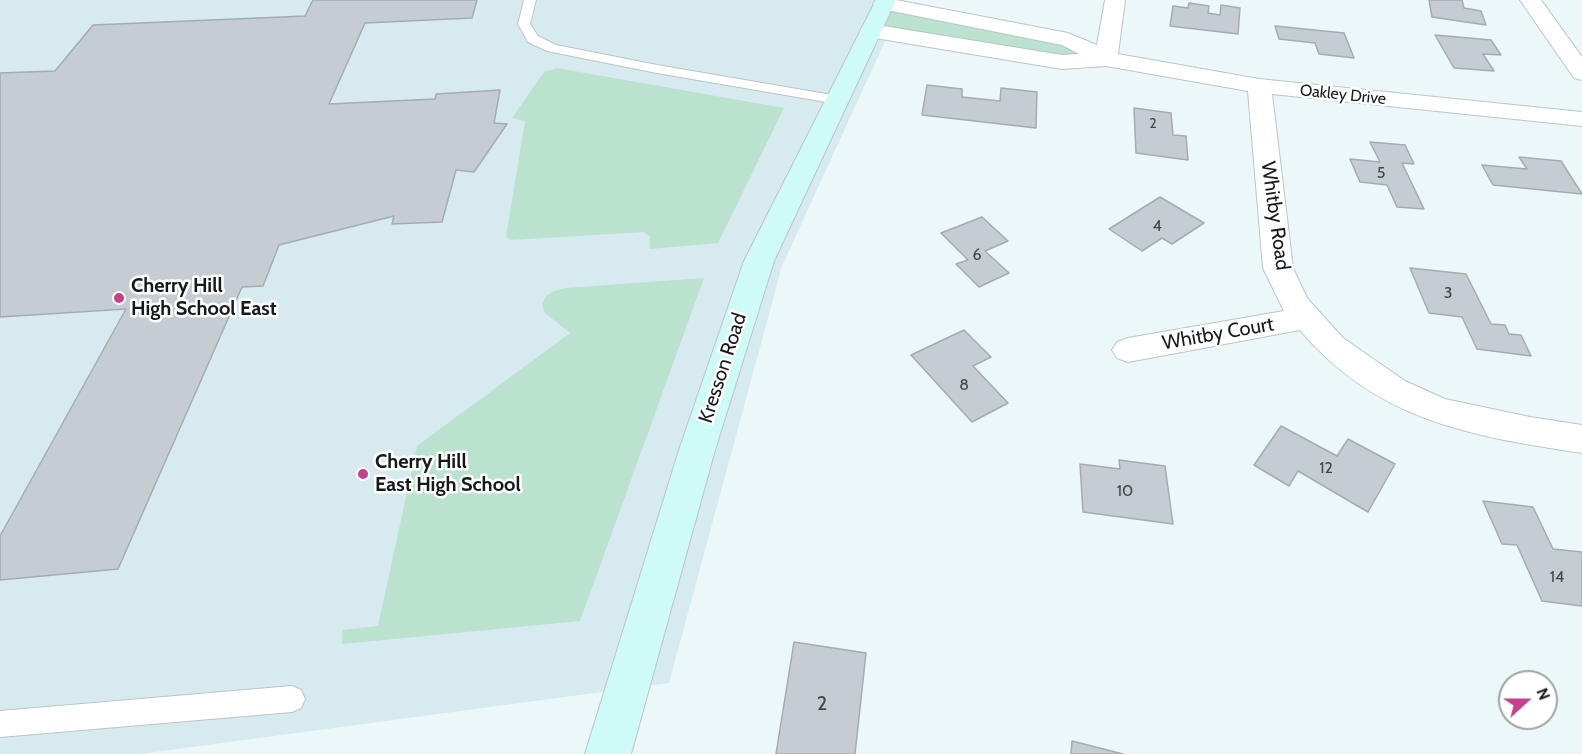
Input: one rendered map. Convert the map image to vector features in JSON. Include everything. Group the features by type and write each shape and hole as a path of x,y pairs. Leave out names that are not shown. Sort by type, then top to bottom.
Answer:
{"street":[{"path":"1106,59 1114,0"},
{"path":"1530,0 1582,73"},
{"name":"Kresson Road","path":"608,754 697,450 759,261 880,12"},
{"path":"880,12 1062,62 1106,59"},
{"path":"880,12 1068,40 1106,59"},
{"name":"Oakley Drive","path":"1106,59 1259,86 1582,119"},
{"name":"Whitby Road","path":"1259,86 1278,268 1294,304 1332,346 1393,390 1439,411 1530,431 1582,439"},
{"name":"Whitby Court","path":"1128,350 1307,318"}],"lane":[{"path":"530,0 524,24 533,39 552,48 838,100"},
{"path":"0,724 292,699"}],"shaded area":[{"name":"Cherry Hill East High School","path":"0,0 904,0 782,266 669,683 140,754 0,754"}],"green space":[{"path":"884,4 1068,40 1106,59 1062,62 871,31"},
{"path":"557,68 784,108 718,243 650,249 650,236 643,232 511,240 506,237 525,121 512,118 544,72"},
{"path":"704,278 580,621 342,644 342,630 378,626 417,446 570,333 545,313 542,304 546,296 566,288"}],"building":[{"name":"Cherry Hill High School East","path":"313,0 477,0 472,18 365,23 329,104 435,99 436,94 500,90 494,123 507,124 474,172 456,170 442,222 392,224 394,216 279,245 263,286 242,287 118,569 0,580 0,536 126,309 0,317 0,73 55,71 93,25 305,16"},
{"path":"1429,0 1462,0 1464,8 1481,11 1486,25 1432,17"},
{"path":"1189,3 1209,6 1208,13 1220,15 1221,5 1240,8 1238,34 1170,26 1173,6 1188,8"},
{"path":"1275,26 1344,33 1354,58 1319,54 1315,43 1279,39"},
{"path":"1435,35 1491,40 1501,55 1483,54 1494,71 1454,68"},
{"path":"927,85 962,89 962,97 1000,101 1001,88 1037,92 1036,128 922,115"},
{"path":"1134,108 1171,113 1173,135 1186,136 1188,160 1136,153"},
{"path":"1370,142 1405,145 1414,164 1402,163 1424,209 1397,207 1387,185 1360,182 1350,159 1380,162"},
{"path":"1519,157 1561,161 1582,194 1493,185 1482,165 1527,169"},
{"path":"1160,197 1204,223 1172,244 1162,238 1142,251 1109,229"},
{"path":"982,217 1008,241 985,251 1009,273 979,287 956,264 968,260 941,233"},
{"path":"1410,268 1466,274 1491,324 1505,325 1509,334 1521,335 1531,356 1477,349 1462,317 1429,313"},
{"path":"964,330 991,357 973,366 1008,403 972,422 911,355"},
{"path":"1281,426 1337,456 1348,439 1395,464 1368,512 1298,471 1289,486 1254,465"},
{"path":"1119,460 1165,466 1173,524 1083,512 1080,464 1120,469"},
{"path":"1483,501 1533,507 1553,549 1582,552 1582,606 1542,601 1517,545 1502,544"},
{"path":"794,642 866,653 855,754 776,754"},
{"path":"1072,741 1123,754 1071,754"}],"place":[{"name":"Cherry Hill High School East","path":"119,298"},
{"name":"Cherry Hill East High School","path":"363,474"}]}
